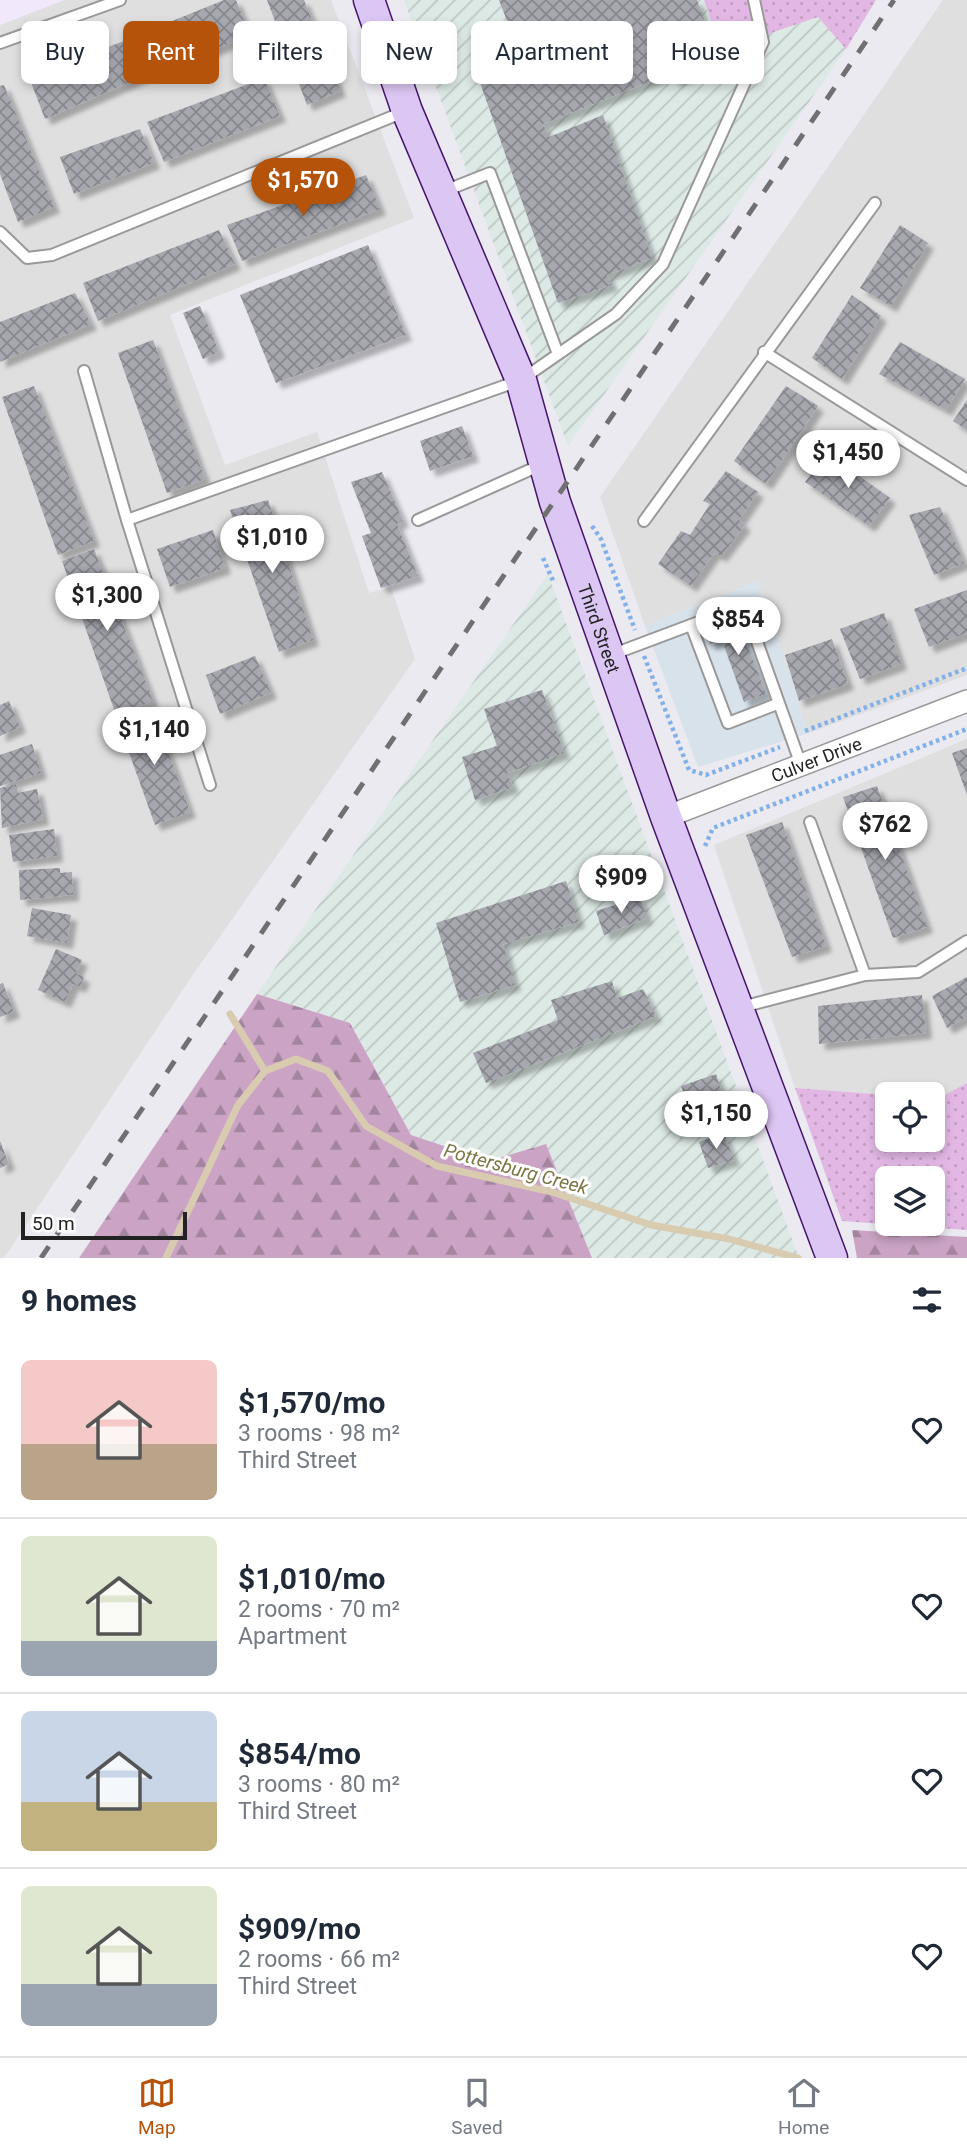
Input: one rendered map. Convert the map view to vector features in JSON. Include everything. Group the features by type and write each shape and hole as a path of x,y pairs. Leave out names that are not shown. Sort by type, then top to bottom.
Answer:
{"street":[{"name":"Third Street","path":"369,0 407,111 521,380 544,464 609,656 666,817 827,1247"},
{"name":"Culver Drive","path":"666,817 967,701"}],"lane":[{"path":"0,43 120,0"},
{"path":"127,520 521,380 616,314 663,264 763,42 754,0"},
{"path":"0,232 27,258 52,255 407,111"},
{"path":"442,192 490,173 558,354"},
{"path":"644,521 764,352 875,203"},
{"path":"764,352 967,480"},
{"path":"84,371 127,520 210,785"},
{"path":"418,520 544,464"},
{"path":"609,656 744,604 801,765"},
{"path":"691,625 728,723 778,704"},
{"path":"810,822 865,975"},
{"path":"737,1008 865,975 918,972 967,941"}],"path":[{"path":"586,518 601,538 636,631"},
{"path":"644,655 689,770 706,775 781,747"},
{"path":"805,731 967,668"}],"shaded area":[{"path":"0,0 64,0 0,25"},
{"path":"64,0 331,0 339,21 233,21 233,84 347,84 347,42 414,218 170,315 225,465 317,432 369,593 391,587 415,659 190,979 4,1258 0,1258 0,25"},
{"path":"404,0 704,0 711,21 647,21 647,84 764,84 764,35 818,17 846,49 568,446 435,84 457,84 457,21 412,21"},
{"path":"704,0 876,0 846,49 818,17 764,35 764,21 711,21"},
{"path":"943,0 967,0 967,675 809,733 758,581 645,626 600,497"},
{"path":"548,574 799,1258 592,1258 546,1144 489,1161 411,1135 350,1023 257,994"},
{"path":"758,581 809,733 698,767 645,626"},
{"path":"967,739 967,1083 945,1095 945,1082 875,1082 875,1094 795,1088 714,845"},
{"path":"967,1083 967,1230 945,1228 945,1166 875,1166 875,1223 842,1221 795,1088 875,1094 875,1152 945,1152 945,1095"}],"green space":[{"path":"257,994 350,1023 411,1135 489,1161 546,1144 592,1258 79,1258"},
{"path":"852,1230 875,1231 875,1236 967,1237 967,1258 857,1258"}],"building":[{"path":"224,0 236,0 244,21 233,21 233,42 219,48 219,21 172,21"},
{"path":"267,0 304,0 312,21 275,21"},
{"path":"499,0 697,0 705,21 647,21 647,83 543,124 549,137 603,115 652,258 607,275 612,285 558,303 480,84 633,84 633,21 507,21"},
{"path":"123,41 123,84 126,84 45,119 32,84 109,84 109,47"},
{"path":"248,84 267,84 280,116 164,162 147,122"},
{"path":"299,84 337,84 340,91 307,105"},
{"path":"4,85 54,207 18,222 0,174 0,86"},
{"path":"140,129 154,163 74,194 60,157"},
{"path":"366,175 380,209 242,261 227,225"},
{"path":"900,225 928,243 891,306 860,288"},
{"path":"219,230 235,264 98,321 83,283"},
{"path":"368,245 406,335 276,383 240,295"},
{"path":"75,293 91,324 0,362 0,322"},
{"path":"852,295 881,316 842,379 812,358"},
{"path":"200,306 219,352 203,359 183,313"},
{"path":"153,340 205,479 167,493 118,353"},
{"path":"900,342 965,379 946,410 879,374"},
{"path":"34,386 94,541 58,555 2,397"},
{"path":"786,386 818,406 766,484 734,461"},
{"path":"967,400 967,430 953,421"},
{"path":"462,426 473,456 430,471 420,441"},
{"path":"827,453 890,498 869,526 805,482"},
{"path":"726,471 758,492 739,520 745,525 721,556 714,553 691,586 658,564 681,531 690,535 710,504 703,501"},
{"path":"382,472 403,521 397,524 418,576 381,588 362,536 371,533 351,482"},
{"path":"268,500 313,640 279,652 230,510"},
{"path":"940,507 964,563 934,575 909,515"},
{"path":"213,530 225,568 170,587 157,549"},
{"path":"94,549 153,701 116,715 62,561"},
{"path":"967,590 967,633 929,647 914,609"},
{"path":"884,613 901,664 860,679 840,629"},
{"path":"736,616 766,694 744,702 722,640 710,644 704,628"},
{"path":"832,639 848,684 799,701 785,655"},
{"path":"255,656 271,693 220,714 206,675"},
{"path":"542,690 564,753 507,773 513,787 475,800 462,757 497,746 484,709"},
{"path":"9,701 20,727 0,736 0,705"},
{"path":"153,710 190,812 155,825 118,722"},
{"path":"32,744 41,773 0,786 0,755"},
{"path":"967,748 967,795 952,753"},
{"path":"16,784 18,793 37,789 43,819 2,828 0,788"},
{"path":"877,786 927,927 893,938 843,797"},
{"path":"782,822 826,946 792,957 746,835"},
{"path":"54,829 57,856 13,862 9,835"},
{"path":"60,868 60,873 72,872 73,895 20,900 19,870"},
{"path":"566,881 579,922 503,944 515,985 460,1002 436,923"},
{"path":"640,897 647,918 604,935 596,911"},
{"path":"32,908 71,915 67,943 27,936"},
{"path":"56,949 82,960 76,973 84,977 80,987 73,984 65,1002 38,990"},
{"path":"967,977 967,1017 947,1028 932,996"},
{"path":"612,981 617,998 643,989 656,1016 486,1083 473,1053 558,1020 551,1000"},
{"path":"3,983 14,1012 0,1017 0,984"},
{"path":"922,995 926,1033 819,1044 818,1006"},
{"path":"716,1074 726,1106 692,1118 681,1086"},
{"path":"724,1133 734,1160 708,1168 699,1142"},
{"path":"0,1141 9,1164 0,1168"}],"waterway":[{"path":"230,1014 265,1071"},
{"name":"Pottersburg Creek","path":"166,1258 238,1105 265,1071 296,1059 328,1071 366,1126 437,1166 552,1192 651,1225 729,1239 798,1258"}],"railway":[{"path":"41,1258 894,0"}]}
